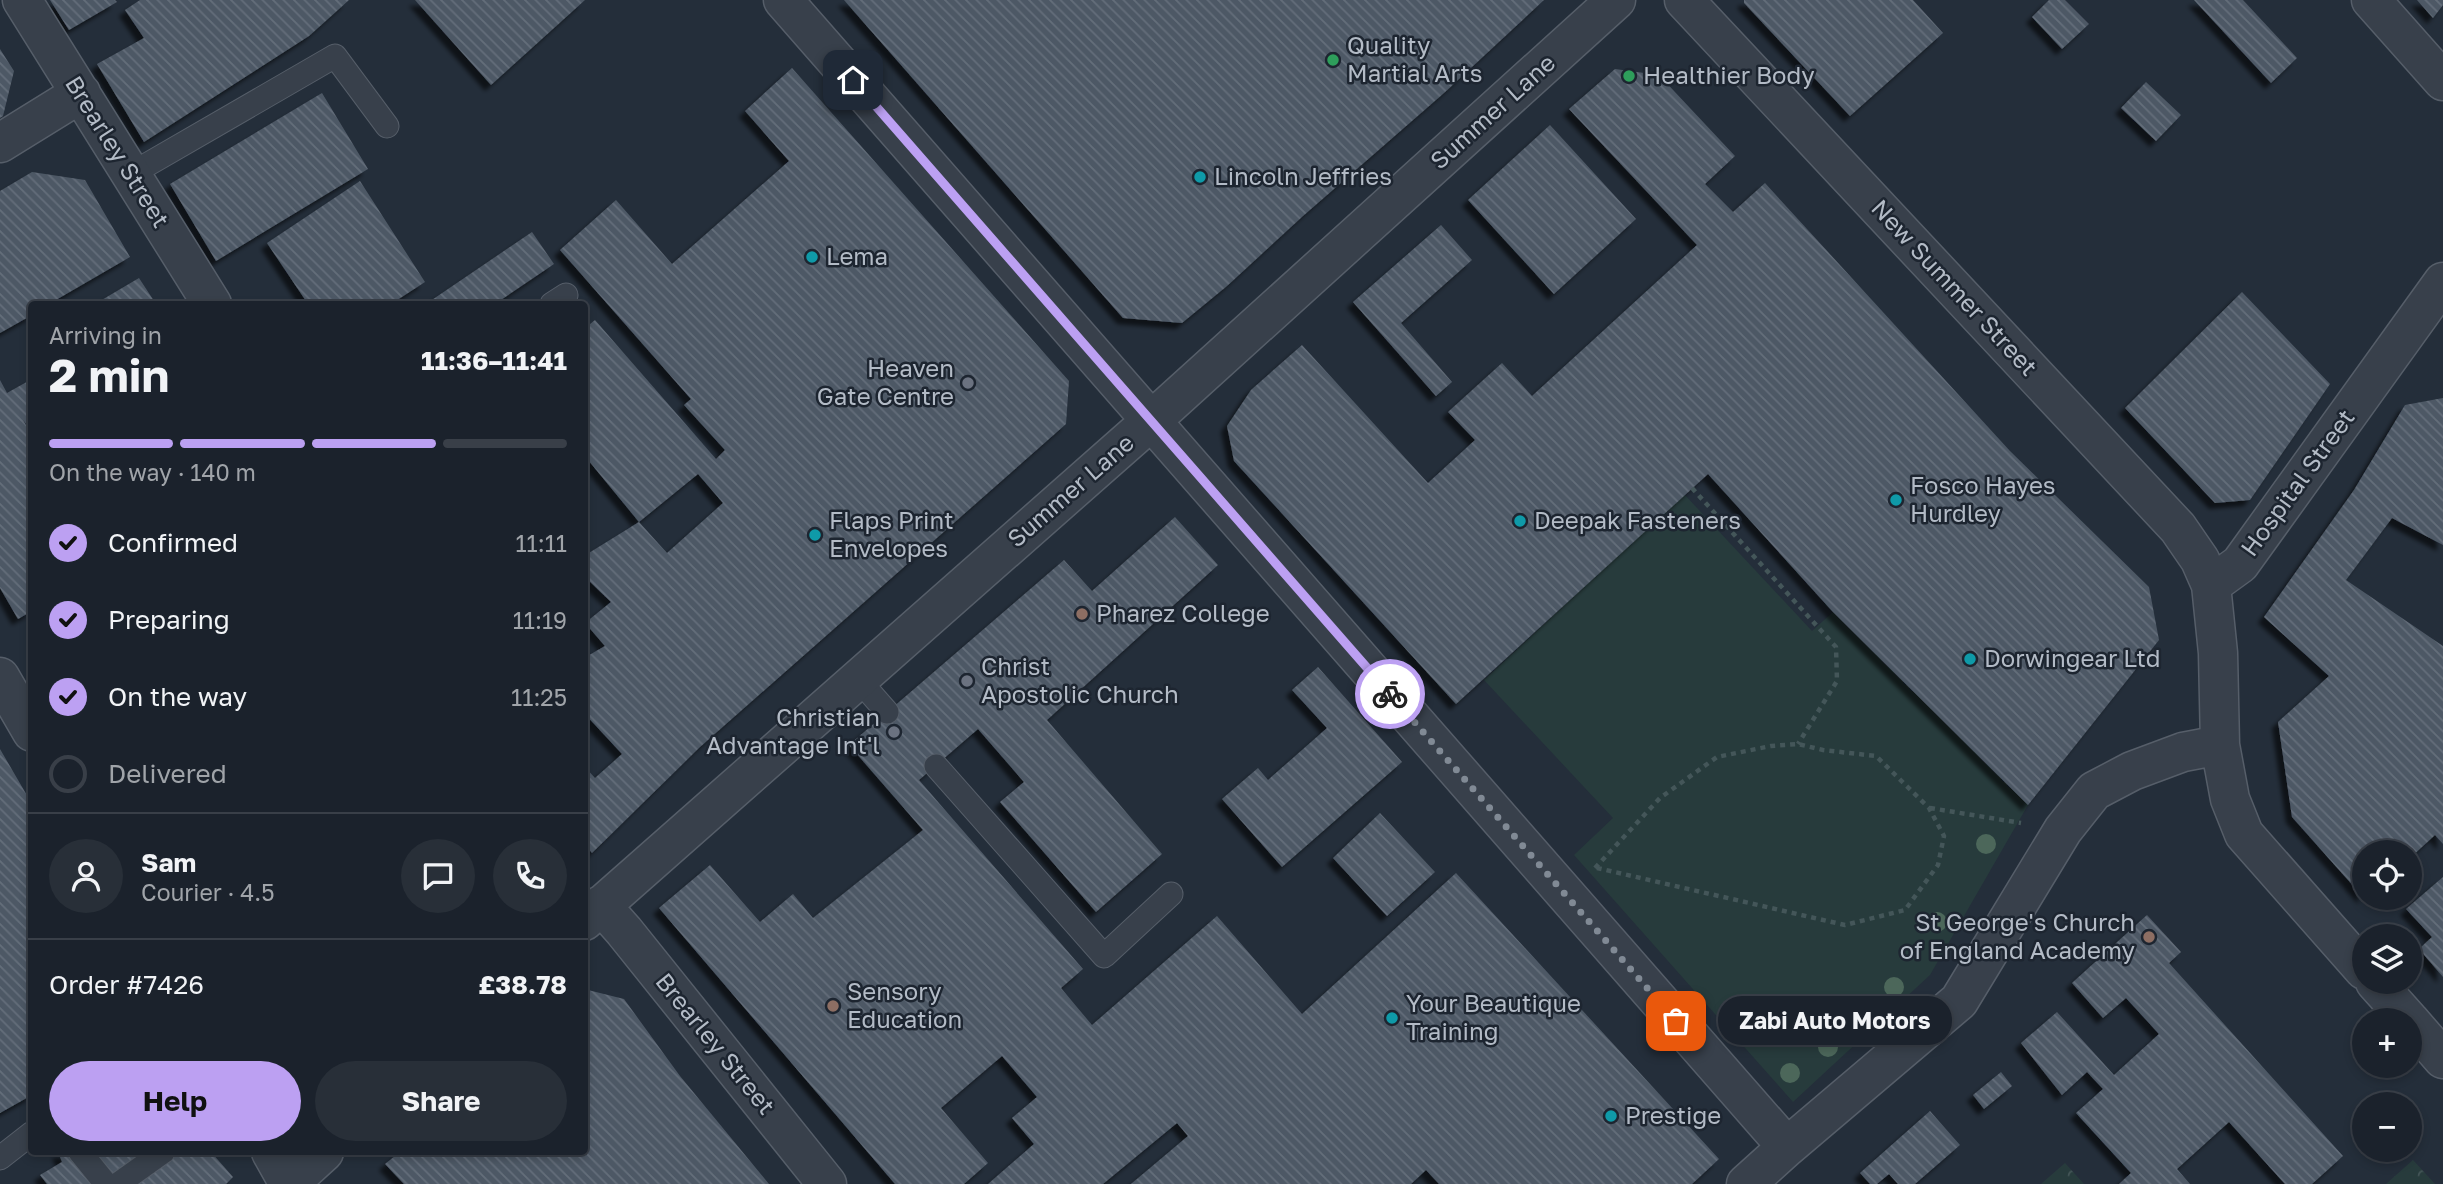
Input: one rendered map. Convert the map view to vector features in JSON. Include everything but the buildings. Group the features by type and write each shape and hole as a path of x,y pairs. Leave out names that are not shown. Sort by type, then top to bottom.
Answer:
{"street":[{"name":"Brearley Street","path":"22,0 210,301"},
{"path":"783,0 1151,421 1770,1170 1959,1001 2063,830 2094,791 2132,771 2183,752 2220,745"},
{"name":"Summer Lane","path":"590,913 1151,421 1616,0"},
{"name":"New Summer Street","path":"1684,0 2178,528 2200,560 2211,585"},
{"path":"2371,0 2443,80"},
{"path":"0,144 81,93"},
{"name":"Hospital Street","path":"2211,585 2240,564 2430,327 2443,282"},
{"path":"2211,585 2218,653 2220,745 2230,799 2244,834 2352,956"},
{"path":"0,677 28,725"},
{"name":"Brearley Street","path":"590,913 827,1184"},
{"path":"2385,994 2398,1008"},
{"path":"2422,1036 2443,1059"},
{"path":"273,1155 289,1184 321,1155"}],"lane":[{"path":"131,174 335,56 387,126"},
{"path":"858,679 887,712"},
{"path":"936,766 1104,956 1171,894"},
{"path":"0,1158 28,1136"},
{"path":"82,1155 106,1184"},
{"path":"118,1184 159,1155"}],"path":[{"path":"1692,488 1836,647 1838,681 1798,744"},
{"path":"1798,744 1823,750 1876,756 1929,808 1944,836 1938,865 1905,910 1845,925 1595,867 1660,798 1717,757 1798,744"},
{"path":"1929,808 2063,830"}],"green space":[{"path":"1684,494 1812,631 1833,612 2028,805 1930,975 1793,1102 1574,855 1613,818 1484,680"},
{"path":"2411,1162 2415,1162 2435,1184 2386,1184"},
{"path":"2065,1163 2084,1184 2041,1184"}],"way so far":[{"path":"1390,694 1676,1021"}],"place":[{"name":"Quality Martial Arts","path":"1333,60"},
{"name":"Healthier Body","path":"1629,76"},
{"name":"Lincoln Jeffries","path":"1200,177"},
{"name":"Lema","path":"812,257"},
{"name":"Heaven Gate Centre","path":"968,383"},
{"name":"Fosco Hayes Hurdley","path":"1896,500"},
{"name":"Deepak Fasteners","path":"1520,521"},
{"name":"Flaps Print Envelopes","path":"815,535"},
{"name":"Pharez College","path":"1082,614"},
{"name":"Dorwingear Ltd","path":"1970,659"},
{"name":"Christ Apostolic Church","path":"967,681"},
{"name":"Christian Advantage Int'l","path":"894,732"},
{"name":"St George's Church of England Academy","path":"2149,937"},
{"name":"Sensory Education","path":"833,1006"},
{"name":"Your Beautique Training","path":"1392,1018"},
{"name":"Zabi Auto Motors","path":"1676,1021"},
{"name":"Prestige","path":"1611,1116"}],"route":[{"path":"853,80 1390,694"}]}
